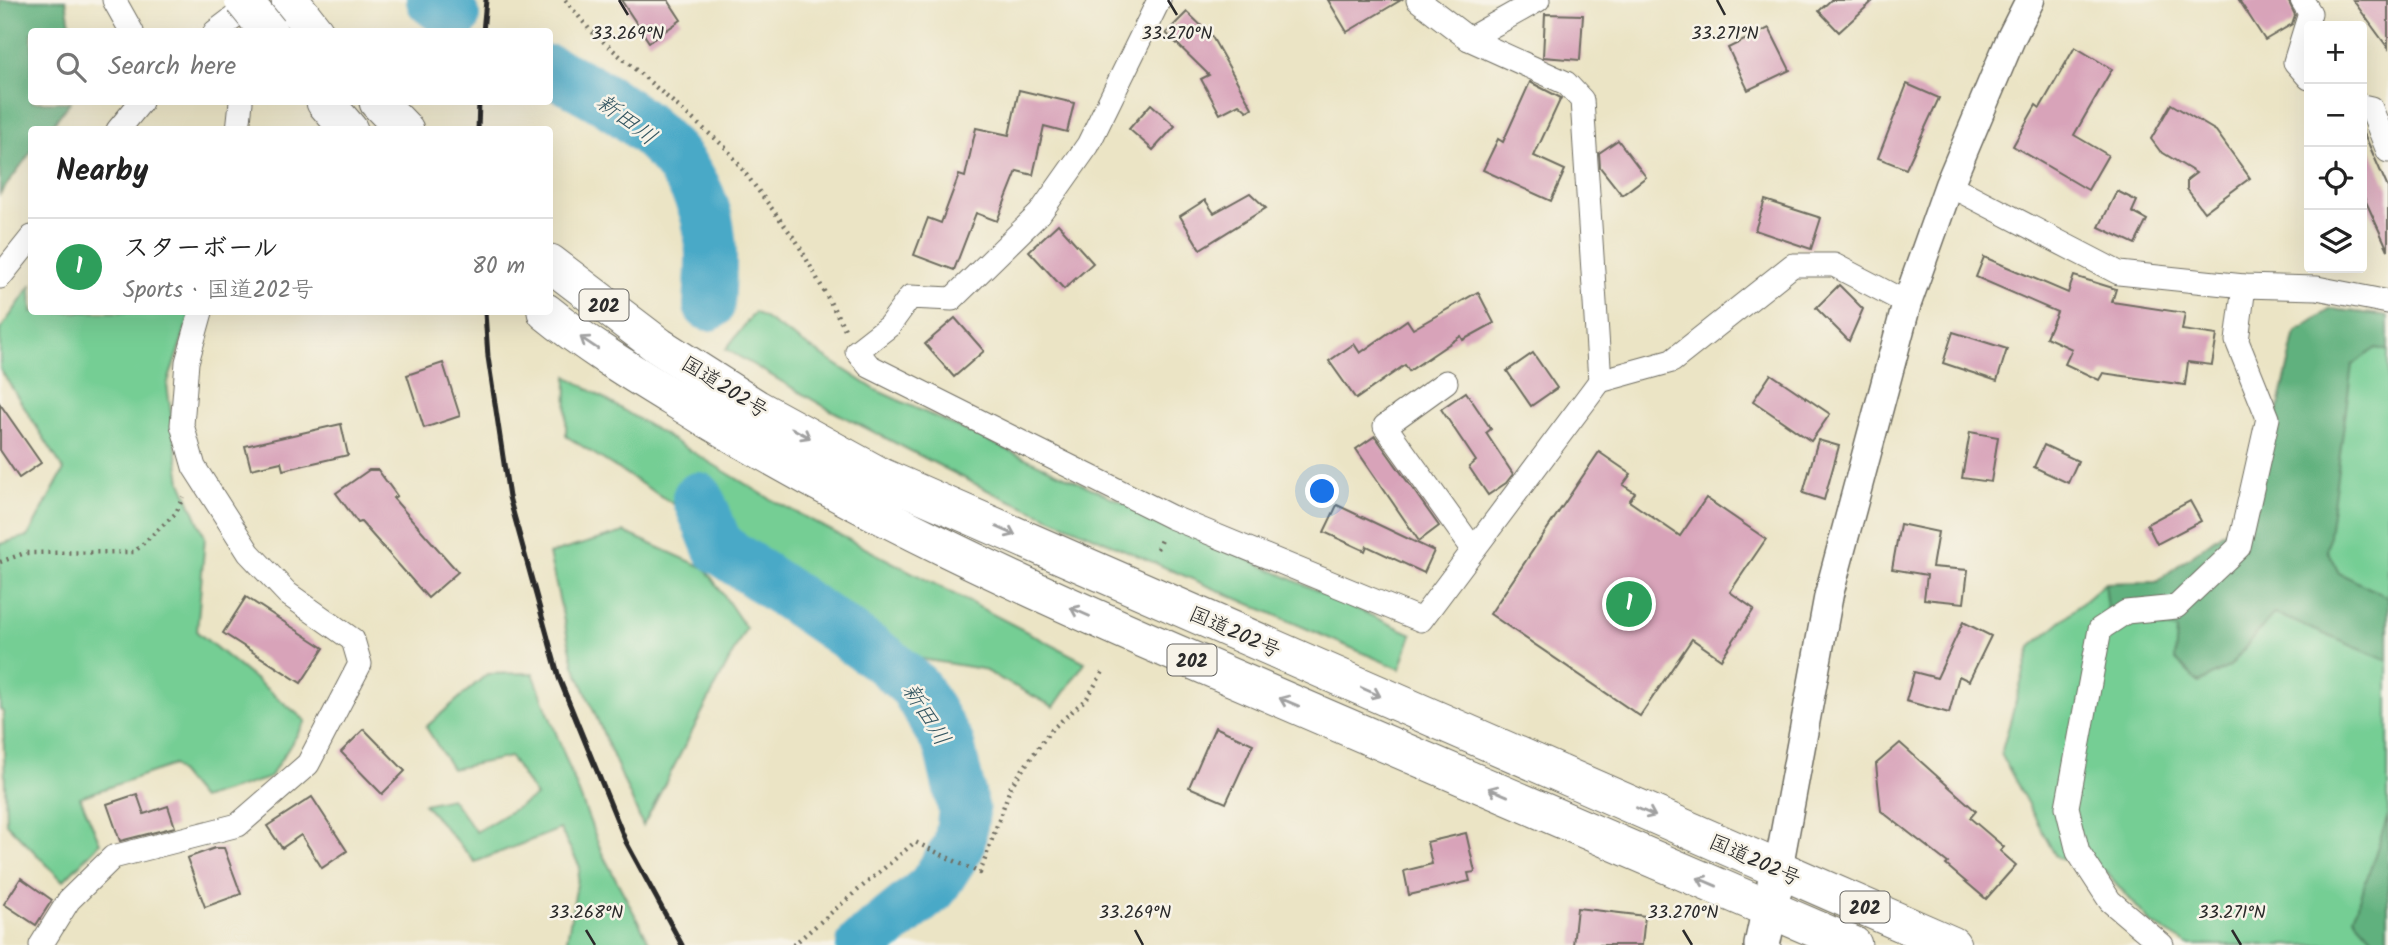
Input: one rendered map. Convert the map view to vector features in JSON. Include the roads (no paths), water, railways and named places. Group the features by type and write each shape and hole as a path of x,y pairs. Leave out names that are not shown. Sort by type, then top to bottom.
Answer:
{"highway":[{"path":"290,0 312,28"},
{"path":"231,20 256,28"},
{"path":"328,105 346,126"},
{"path":"381,105 401,126"},
{"name":"国道202号","path":"553,266 659,346 756,408 883,477 1952,945"},
{"name":"国道202号","path":"550,315 633,373 814,481 923,537 1074,610 1853,945"}],"main road":[{"path":"1762,945 1778,870"}],"street":[{"path":"114,0 130,28"},
{"path":"231,20 257,0"},
{"path":"1159,0 1088,145 1040,213 952,299 910,297 888,326 857,351 869,366 1171,517 1421,620 1600,381 1672,361 1793,265 1834,265 1907,303"},
{"path":"1418,0 1469,39 1566,83 1582,100 1600,381"},
{"path":"1469,39 1538,0"},
{"path":"1778,870 1829,594 1907,303 1949,185 2011,38 2030,0"},
{"path":"2302,0 2310,13 2308,21"},
{"path":"2304,33 2295,62 2304,72"},
{"path":"121,126 139,105"},
{"path":"238,126 241,105"},
{"path":"2367,107 2371,108 2388,151"},
{"path":"1949,185 2119,273 2244,286 2317,288 2388,302"},
{"path":"0,277 28,242"},
{"path":"2162,945 2109,901 2078,852 2067,807 2099,629 2126,612 2176,607 2239,547 2267,418 2237,341 2244,286"},
{"path":"41,945 69,900 113,857 238,825 309,764 360,664 352,640 288,594 249,553 194,467 182,425 187,362 200,315"},
{"path":"1446,382 1385,426 1474,549"}],"waterway":[{"name":"新田川","path":"432,0 454,17"},
{"name":"新田川","path":"553,72 620,109 662,143 679,163 693,185 707,220 711,257 709,305"},
{"name":"新田川","path":"698,498 718,547 886,661 915,687 949,745 964,811 959,846 932,888 862,945"}],"railway":[{"path":"483,28 486,0"},
{"path":"478,126 479,105"},
{"path":"485,315 488,357 509,497 559,678 626,842 682,945"}],"place":[{"name":"スターボール","path":"1629,604"}]}
